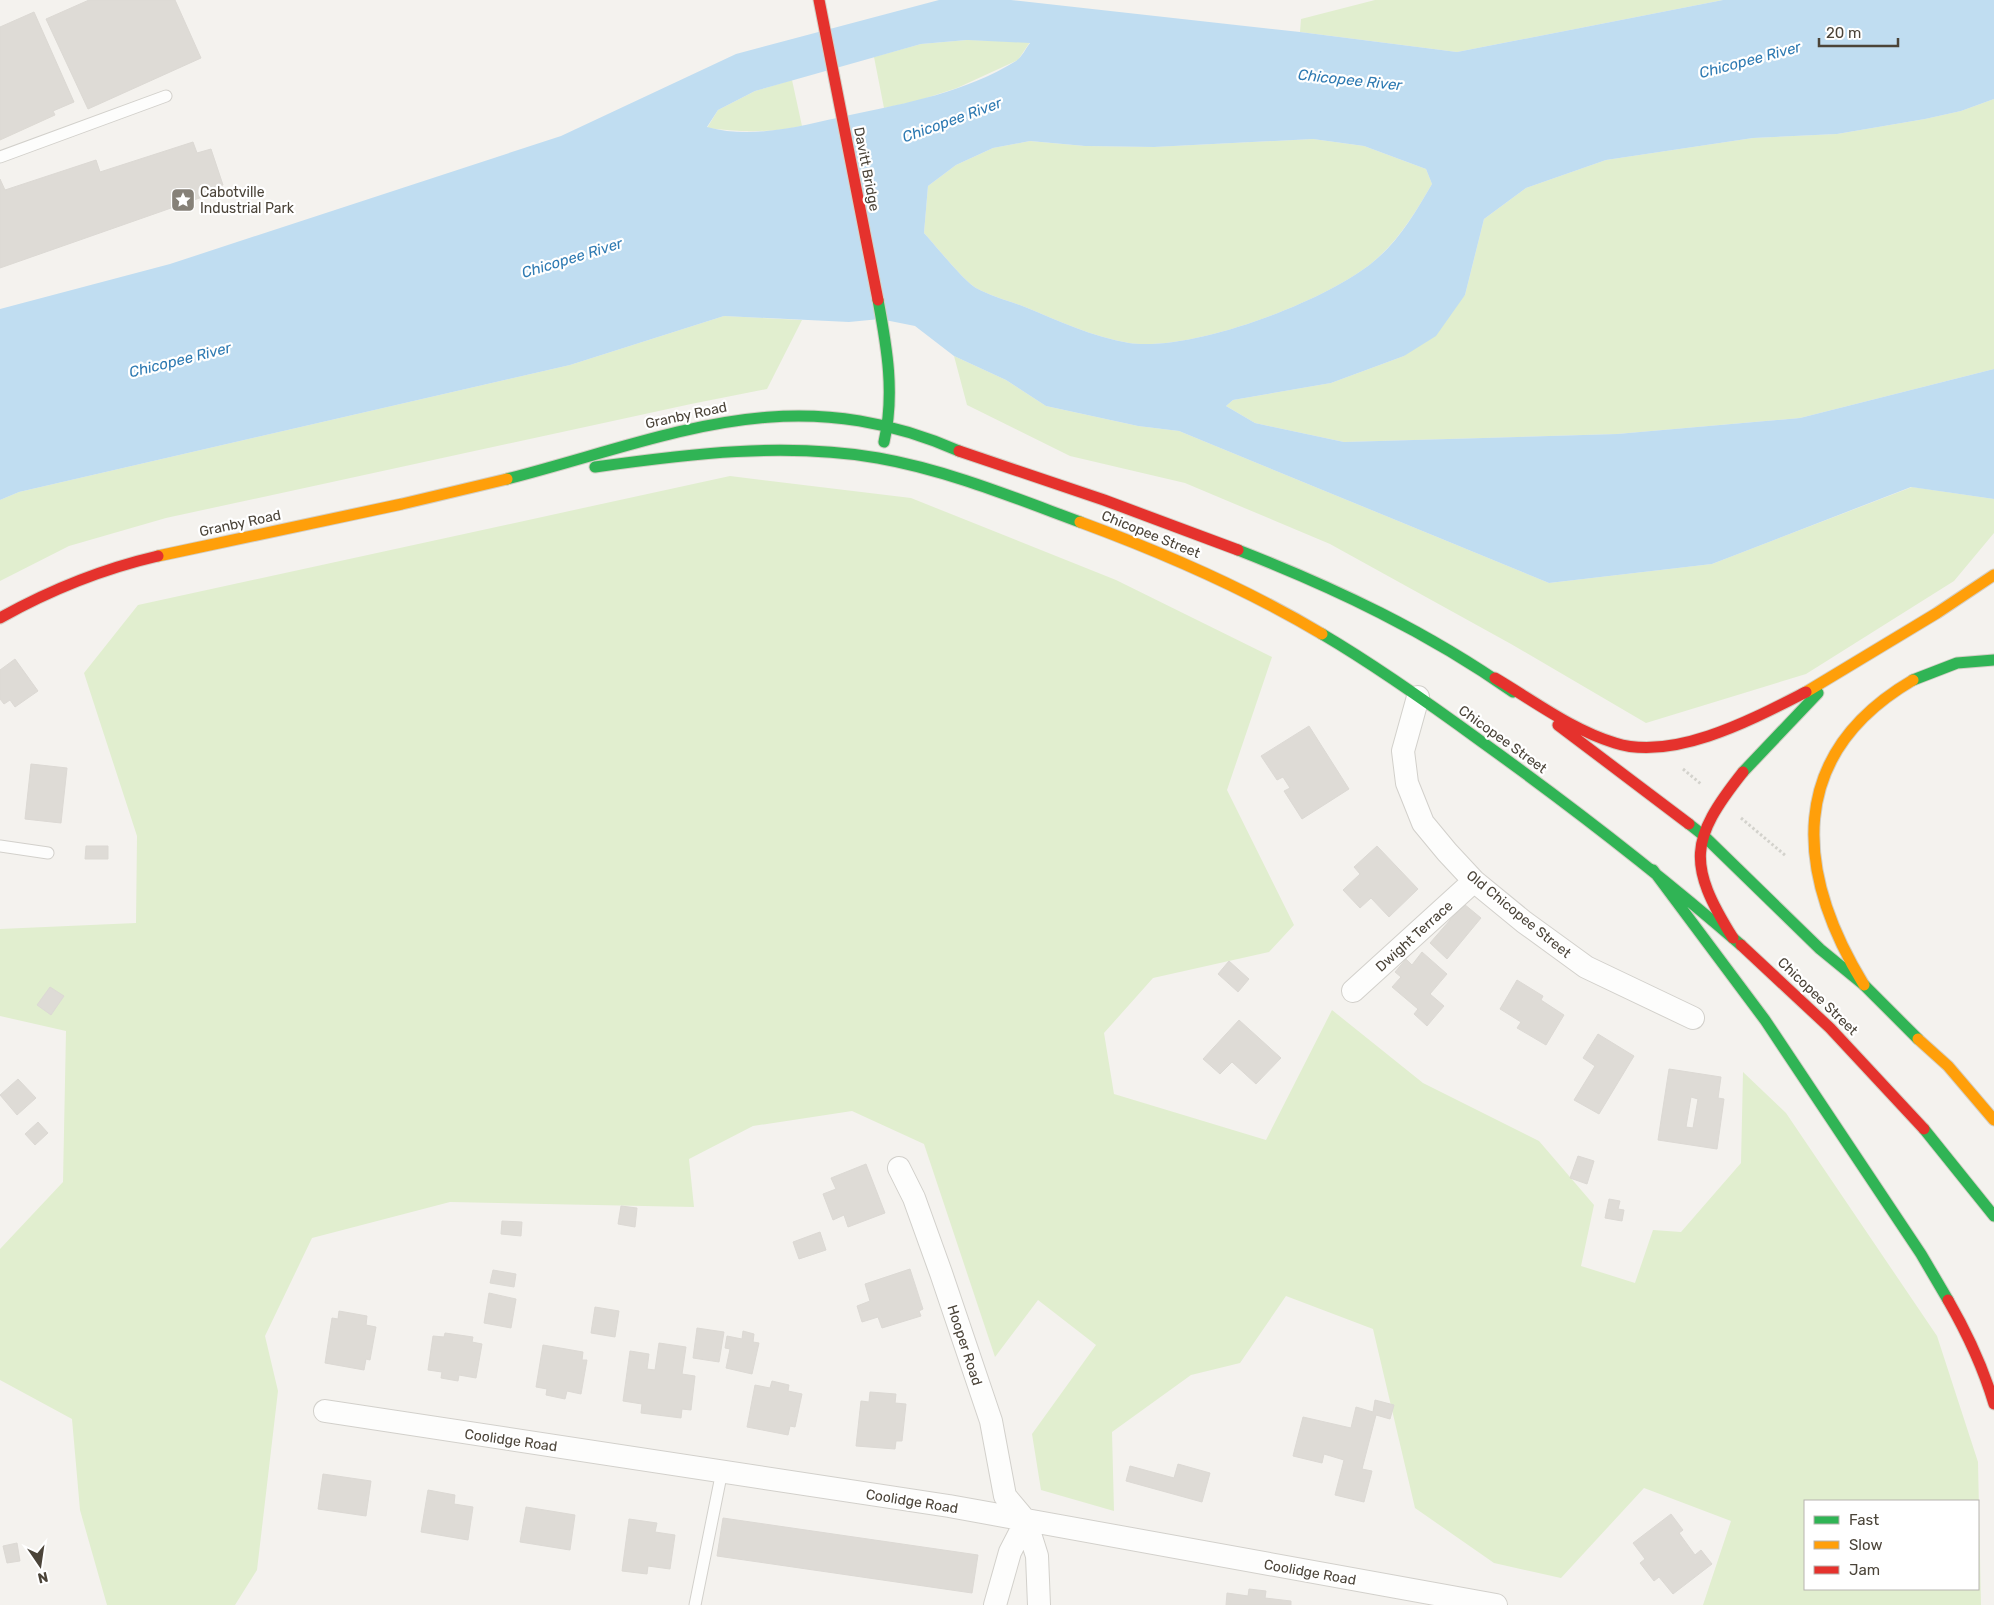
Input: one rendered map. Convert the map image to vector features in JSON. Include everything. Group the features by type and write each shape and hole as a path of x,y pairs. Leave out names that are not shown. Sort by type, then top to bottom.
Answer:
{"main road":[{"name":"Davitt Bridge","path":"819,0 886,343 890,372 889,425 880,458"},
{"name":"Granby Road","path":"495,483 629,443 723,421 755,418 831,416 889,425"},
{"name":"Chicopee Street","path":"889,425 919,434 980,460 1055,482 1123,506 1322,584 1386,614 1495,678 1703,835 1820,949 1864,985 1890,1013 1948,1066 1994,1120"},
{"name":"Granby Road","path":"0,618 57,589 110,568 495,483 662,457 708,453 791,451 880,458"},
{"name":"Chicopee Street","path":"880,458 936,472 1001,494 1092,526 1182,562 1269,604 1344,648 1418,697 1583,816 1654,870 1733,938 1861,1058 1934,1139 1994,1216"},
{"path":"1495,678 1598,737 1632,747 1652,747 1693,740 1721,732 1834,676 1994,574"},
{"path":"1864,985 1830,926 1815,872 1812,830 1816,805 1824,781 1834,758 1852,730 1862,717 1891,692 1934,671 1971,661 1994,660"},
{"path":"1733,938 1709,899 1699,855 1703,835 1722,802 1757,756 1834,676"},
{"path":"1654,870 1765,1020 1921,1254 1966,1333 1985,1375 1994,1404"}],"street":[{"name":"Old Chicopee Street","path":"1418,697 1402,751 1408,783 1423,823 1474,881 1524,922 1586,967 1693,1018"},
{"name":"Dwight Terrace","path":"1353,991 1474,881"},
{"name":"Hooper Road","path":"899,1168 914,1198 988,1411 1005,1496 1026,1521"},
{"name":"Coolidge Road","path":"325,1412 949,1506 1496,1605"},
{"path":"995,1605 1010,1552 1026,1521"},
{"path":"1026,1521 1037,1556 1039,1605"}],"lane":[{"path":"0,157 166,96"},
{"path":"0,846 48,854"},
{"path":"695,1605 722,1471"}],"path":[{"path":"1678,765 1706,788"},
{"path":"1736,813 1792,862"}],"green space":[{"path":"1375,0 1723,0 1457,52 1300,32 1301,19"},
{"path":"967,40 1030,42 1018,60 957,88 917,101 884,108 874,57 921,44"},
{"path":"792,80 802,126 755,131 707,128 718,110 755,91"},
{"path":"1994,99 1994,369 1800,418 1617,434 1344,442 1255,423 1226,406 1233,400 1331,383 1404,356 1465,295 1484,219 1526,188 1606,160 1753,138 1837,134 1961,111"},
{"path":"1313,139 1364,146 1426,169 1432,184 1399,235 1373,262 1323,293 1291,308 1221,332 1187,340 1155,344 1129,343 1089,333 976,288 957,271 924,233 928,186 956,165 993,148 1030,141 1085,146 1154,147"},
{"path":"724,316 802,320 767,389 166,518 69,546 0,581 0,500 19,492 570,365"},
{"path":"954,356 1006,380 1046,406 1138,426 1179,431 1549,583 1712,564 1912,487 1994,499 1994,533 1954,581 1806,674 1646,723 1511,644 1330,544 1185,483 1070,456 967,405"},
{"path":"730,476 911,498 1116,580 1272,657 1227,790 1294,925 1269,952 1153,978 1104,1033 1114,1094 1266,1140 1332,1010 1423,1083 1539,1141 1594,1205 1581,1266 1635,1283 1653,1230 1681,1232 1741,1163 1743,1072 1786,1113 1937,1336 1978,1462 1979,1500 1804,1500 1804,1590 1979,1590 1979,1510 1981,1605 1703,1605 1731,1521 1644,1488 1561,1578 1494,1563 1415,1508 1373,1329 1286,1296 1240,1363 1191,1375 1112,1432 1114,1511 1041,1490 1032,1434 1096,1345 1038,1300 995,1357 924,1144 852,1111 753,1126 689,1159 694,1207 450,1202 312,1238 265,1336 278,1391 257,1570 235,1605 107,1605 80,1510 72,1419 0,1380 0,1249 63,1182 66,1031 0,1016 0,929 136,923 137,836 84,673 138,605"}],"water":[{"name":"Chicopee River","path":"939,0 1011,0 1300,32 1457,52 1723,0 1994,0 1994,99 1961,111 1837,134 1753,138 1606,160 1526,188 1484,219 1465,295 1436,336 1404,356 1331,383 1233,400 1226,406 1255,423 1344,442 1617,434 1800,418 1994,369 1994,499 1911,487 1712,564 1549,583 1179,431 1138,426 1046,406 1006,380 954,356 915,326 880,319 849,322 724,316 570,365 19,492 0,500 0,309 170,264 561,136 736,54","holes":["967,40 1030,43 1016,61 997,72 957,89 914,101 779,130 743,132 707,127 718,110 755,91 921,44","1313,139 1364,146 1426,169 1432,184 1399,236 1373,262 1323,293 1291,308 1221,332 1187,340 1155,344 1129,343 1089,333 976,288 957,271 924,233 928,186 956,165 993,148 1030,141 1085,146 1154,147"]}],"building":[{"path":"89,0 175,0 201,58 88,109 46,19"},
{"path":"34,12 74,102 53,111 55,115 0,140 0,27"},
{"path":"193,142 197,153 211,149 223,185 209,189 211,194 0,268 0,179 5,190 96,160 100,172"},
{"path":"15,659 38,691 15,707 10,700 4,704 0,699 0,670"},
{"path":"1309,726 1349,789 1302,819 1284,791 1290,788 1283,777 1277,780 1261,756"},
{"path":"31,764 67,768 61,823 25,819"},
{"path":"86,846 108,846 108,859 85,859"},
{"path":"1377,846 1418,889 1389,917 1371,898 1360,908 1343,890 1360,874 1354,867"},
{"path":"1464,904 1481,918 1447,959 1430,943"},
{"path":"1422,952 1447,974 1430,994 1444,1006 1427,1026 1414,1014 1418,1009 1392,987 1401,977 1395,972 1406,959 1412,965"},
{"path":"1229,961 1249,979 1238,992 1218,974"},
{"path":"1517,980 1543,996 1541,1000 1564,1015 1546,1045 1517,1028 1521,1022 1500,1009"},
{"path":"50,987 64,996 51,1015 37,1005"},
{"path":"1239,1020 1281,1058 1256,1084 1232,1062 1220,1074 1203,1059"},
{"path":"1598,1034 1634,1056 1599,1114 1574,1100 1595,1066 1583,1058"},
{"path":"1669,1069 1721,1077 1718,1098 1724,1099 1717,1149 1658,1140","holes":["1691,1097 1698,1099 1693,1128 1686,1127"]},
{"path":"18,1079 36,1098 17,1115 0,1095"},
{"path":"38,1122 48,1133 35,1145 25,1134"},
{"path":"1578,1156 1594,1161 1587,1184 1570,1178"},
{"path":"866,1164 885,1213 848,1227 844,1215 833,1220 823,1194 836,1189 831,1178"},
{"path":"1609,1199 1620,1201 1618,1209 1624,1210 1622,1221 1605,1218"},
{"path":"621,1206 637,1208 635,1227 618,1224"},
{"path":"502,1221 522,1222 521,1236 501,1234"},
{"path":"820,1232 826,1250 799,1259 793,1242"},
{"path":"910,1269 923,1309 919,1311 921,1316 882,1328 878,1317 862,1322 857,1306 870,1301 865,1284"},
{"path":"493,1270 516,1274 514,1287 490,1283"},
{"path":"489,1293 516,1299 511,1328 484,1323"},
{"path":"595,1307 619,1311 615,1337 591,1333"},
{"path":"339,1311 367,1316 366,1325 376,1327 370,1360 366,1359 364,1370 325,1363 332,1318 338,1319"},
{"path":"697,1328 724,1332 719,1362 693,1358"},
{"path":"743,1331 754,1334 753,1342 759,1343 752,1374 726,1368 730,1349 725,1348 727,1336 742,1339"},
{"path":"445,1333 473,1337 472,1342 482,1344 476,1378 459,1375 458,1381 441,1378 442,1372 428,1370 433,1336 444,1337"},
{"path":"659,1343 686,1347 682,1374 695,1376 691,1410 682,1409 681,1418 641,1413 642,1404 623,1401 630,1351 649,1354 647,1369 655,1370"},
{"path":"543,1345 583,1352 582,1360 587,1360 581,1394 567,1391 565,1399 546,1395 547,1389 536,1387"},
{"path":"772,1381 789,1385 788,1391 802,1394 795,1427 790,1426 788,1435 747,1427 755,1385 770,1388"},
{"path":"870,1392 896,1394 895,1403 906,1404 902,1441 896,1441 895,1449 856,1446 861,1401 869,1402"},
{"path":"1375,1400 1394,1405 1390,1419 1376,1415 1362,1469 1372,1471 1364,1502 1335,1495 1344,1460 1324,1454 1322,1463 1293,1456 1303,1417 1351,1428 1356,1407 1373,1412"},
{"path":"1178,1464 1210,1473 1202,1502 1126,1481 1130,1466 1174,1478"},
{"path":"323,1474 371,1481 366,1516 318,1509"},
{"path":"428,1490 455,1495 454,1504 473,1507 468,1540 421,1532"},
{"path":"526,1507 575,1515 570,1550 520,1542"},
{"path":"1671,1514 1683,1530 1679,1533 1695,1555 1701,1550 1712,1564 1673,1594 1659,1577 1654,1581 1640,1563 1645,1559 1633,1543"},
{"path":"723,1518 978,1555 972,1593 717,1556"},
{"path":"629,1519 657,1523 655,1532 675,1535 670,1569 648,1566 647,1574 622,1571"},
{"path":"17,1543 20,1561 7,1563 3,1546"},
{"path":"1249,1589 1266,1591 1265,1598 1291,1601 1291,1605 1226,1605 1227,1593 1248,1596"}],"traffic: fast":[{"path":"878,300 889,371 889,406 884,442"},
{"path":"507,479 677,432 731,422 785,416 840,418 898,429 959,451"},
{"path":"595,467 701,454 736,452 772,450 843,453 904,463 955,477 1080,522"},
{"path":"1238,550 1310,580 1380,613 1448,650 1513,692"},
{"path":"1322,634 1404,686 1548,791 1614,840 1741,945"},
{"path":"1913,680 1957,663 1994,660"},
{"path":"1743,772 1818,693"},
{"path":"1689,824 1703,835 1820,949 1864,985 1918,1039"},
{"path":"1653,870 1765,1020 1921,1254 1948,1300"},
{"path":"1924,1129 1994,1216"}],"traffic: slow":[{"path":"158,556 402,504 507,479"},
{"path":"1080,522 1204,572 1264,601 1322,634"},
{"path":"1806,692 1937,613 1994,575"},
{"path":"1864,985 1841,943 1825,900 1815,859 1815,818 1823,780 1842,743 1871,710 1913,680"},
{"path":"1918,1039 1948,1066 1994,1120"}],"traffic: jam":[{"path":"819,0 878,300"},
{"path":"959,451 1104,500 1238,550"},
{"path":"0,618 38,598 77,581 117,567 158,556"},
{"path":"1495,678 1584,731 1615,743 1638,747 1663,747 1714,734 1739,725 1806,692"},
{"path":"1558,725 1689,824"},
{"path":"1733,938 1708,890 1702,871 1700,853 1704,835 1712,816 1743,772"},
{"path":"1741,945 1830,1028 1924,1129"},
{"path":"1948,1300 1974,1350 1994,1404"}],"place":[{"name":"Cabotville Industrial Park","path":"183,200"}]}
